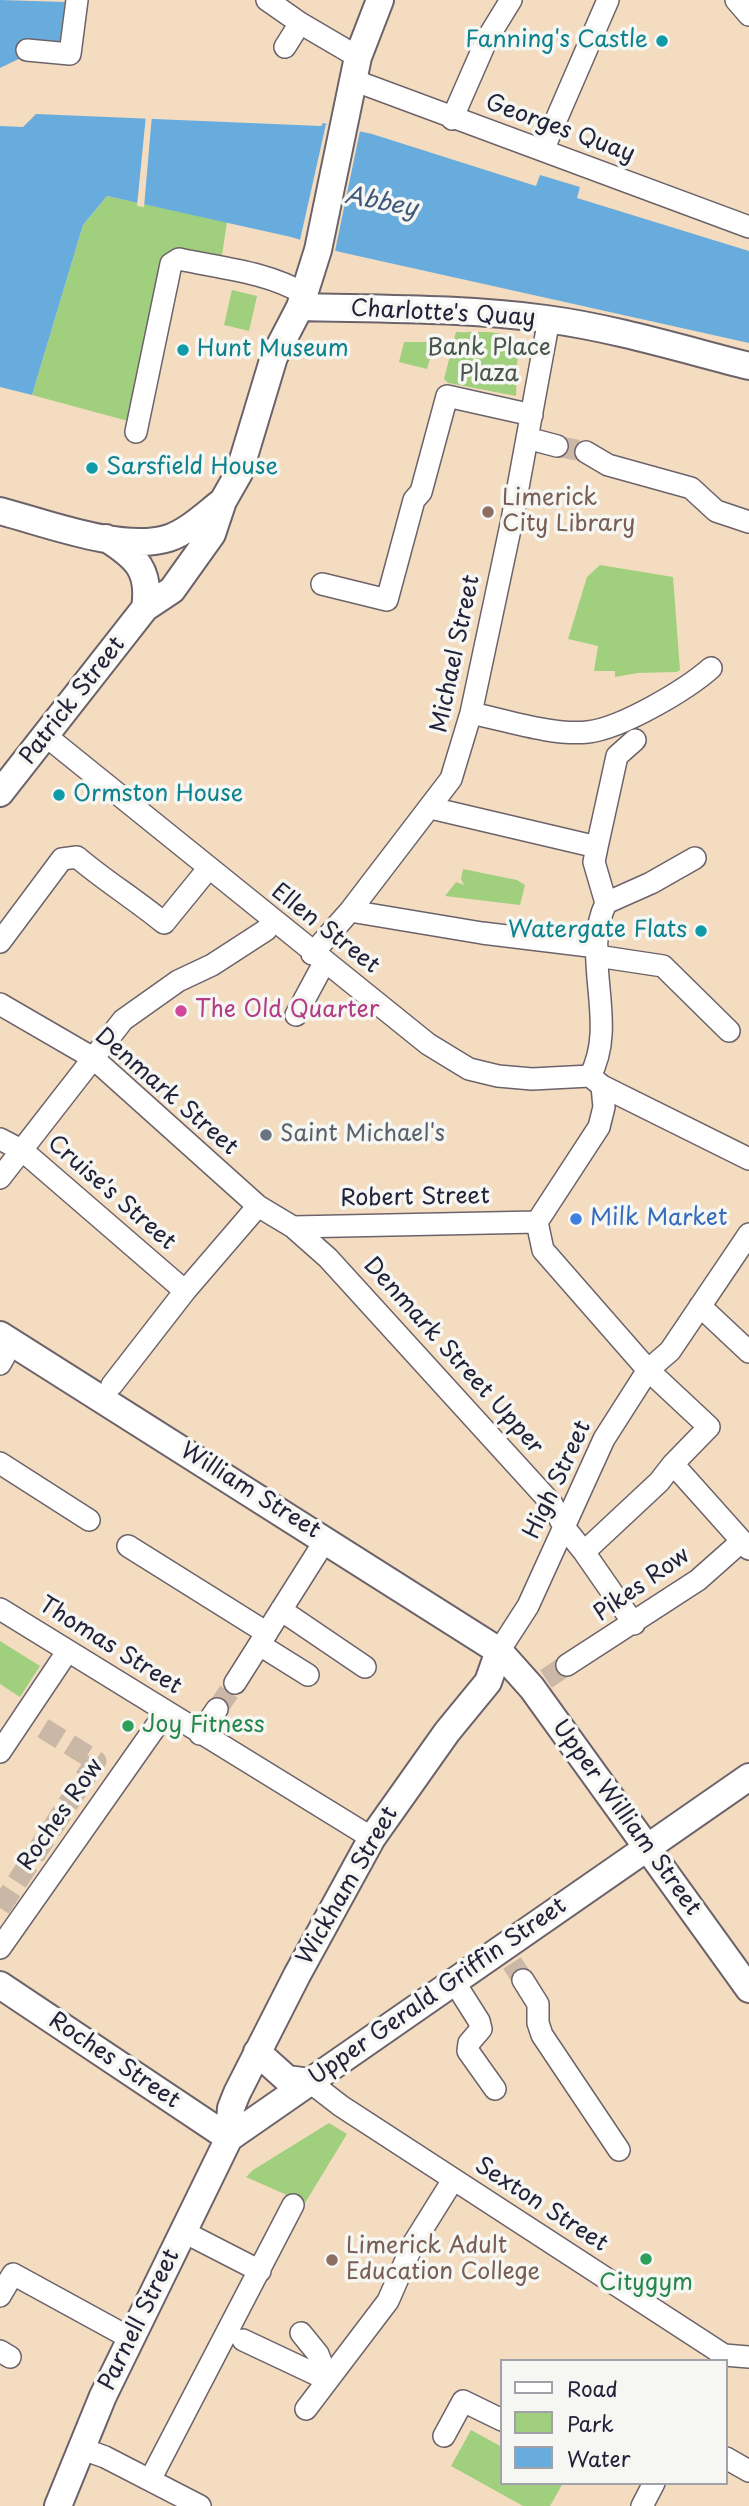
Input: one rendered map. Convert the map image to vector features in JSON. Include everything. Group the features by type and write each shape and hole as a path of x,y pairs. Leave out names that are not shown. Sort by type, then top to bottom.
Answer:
{"main road":[{"name":"Patrick Street","path":"0,793 145,608 172,590 212,534 223,502 239,473 274,357 302,301 318,250 356,69 380,0"},
{"name":"Charlotte's Quay","path":"302,301 549,319 749,366"},
{"path":"0,511 106,538 133,541 168,538 186,529 223,502"},
{"path":"106,538 130,553 144,572 148,590 145,608"},
{"name":"William Street","path":"1,1352 326,1539 499,1651"},
{"name":"Upper William Street","path":"499,1651 539,1684 648,1847 749,1989"},
{"name":"Wickham Street","path":"229,2138 231,2108 257,2052 372,1838 447,1732 488,1682 499,1651"},
{"name":"Upper Gerald Griffin Street","path":"229,2138 453,1980 512,1964 648,1847 749,1777"},
{"name":"Roches Street","path":"0,1985 229,2138"},
{"path":"257,2052 287,2079 310,2082"},
{"name":"Parnell Street","path":"58,2506 80,2448 130,2338 229,2138"}],"street":[{"path":"27,50 70,54 76,0"},
{"name":"Georges Quay","path":"267,0 356,69 453,119 749,227"},
{"path":"453,119 487,39 511,0"},
{"path":"543,150 608,0"},
{"path":"736,0 749,15"},
{"path":"285,47 300,23"},
{"path":"136,432 172,264 179,259 287,284 302,301"},
{"name":"Michael Street","path":"296,1015 318,958 350,911 431,808 471,713 549,319"},
{"path":"322,584 387,600 447,396 532,415"},
{"path":"527,438 557,446"},
{"path":"586,452 608,462 637,469 657,484 696,484 725,516 749,522"},
{"path":"471,713 562,731 588,732 609,726 689,688 711,668"},
{"name":"Ellen Street","path":"46,736 428,1044 469,1069 532,1079 596,1081"},
{"path":"606,903 594,862 617,756 635,740"},
{"path":"431,808 597,847"},
{"path":"0,942 62,859 77,857 100,877 123,889 164,923 208,869"},
{"path":"584,1552 659,1482 709,1427 648,1370 543,1250 537,1222 599,1127 604,1107 596,1081 602,1040 597,952 601,912 606,903 651,883 695,858"},
{"path":"350,911 597,952 663,966 729,1031"},
{"path":"0,1178 123,1020 178,981 212,965 266,930"},
{"name":"Denmark Street","path":"0,1004 93,1058 169,1118 258,1206 293,1227"},
{"path":"596,1081 749,1159"},
{"name":"Cruise's Street","path":"0,1139 23,1151 185,1291"},
{"path":"113,1385 185,1291 252,1213"},
{"name":"Robert Street","path":"293,1227 537,1222"},
{"name":"Denmark Street Upper","path":"293,1227 453,1382 552,1504 564,1527 634,1623"},
{"name":"High Street","path":"499,1651 528,1606 604,1439 648,1370 670,1351 749,1234"},
{"path":"700,1306 749,1352"},
{"path":"0,1463 89,1520"},
{"path":"673,1464 745,1545"},
{"path":"235,1683 326,1539"},
{"name":"Pikes Row","path":"567,1665 698,1580 745,1545"},
{"path":"128,1546 263,1639 308,1675"},
{"name":"Thomas Street","path":"0,1609 372,1838"},
{"path":"281,1610 365,1667"},
{"path":"4,1738 31,1720 66,1652"},
{"path":"200,1734 217,1709"},
{"name":"Roches Row","path":"0,1948 166,1712"},
{"path":"512,1964 538,2004 538,2023 542,2035 619,2150"},
{"path":"453,1980 479,2021 481,2029 469,2043 468,2051 495,2089"},
{"name":"Sexton Street","path":"310,2082 341,2106 723,2358 749,2357"},
{"path":"306,2409 388,2301 413,2244 453,2180"},
{"path":"150,2480 293,2205"},
{"path":"184,2231 260,2271"},
{"path":"0,2296 13,2274 130,2338"},
{"path":"301,2333 318,2354 328,2380"},
{"path":"243,2340 328,2380"},
{"path":"444,2436 463,2401 500,2419"},
{"path":"80,2448 200,2506"},
{"path":"728,2459 749,2471"},
{"path":"642,2506 653,2485"}],"green space":[{"path":"107,196 227,222 221,262 168,252 128,421 32,395 83,225"},
{"path":"232,290 257,296 249,331 224,325"},
{"name":"Bank Place Plaza","path":"456,332 498,333 518,342 516,396 448,383 444,379"},
{"path":"404,342 435,342 427,369 399,362"},
{"path":"600,565 673,577 680,670 615,677 615,671 594,671 598,646 568,639 587,577"},
{"path":"463,869 517,880 525,885 520,905 445,896 456,882 464,885 461,879"},
{"path":"0,1641 40,1666 20,1697 0,1684"},
{"path":"329,2123 347,2134 305,2203 246,2177 253,2170"},
{"path":"471,2430 500,2446 500,2485 562,2485 550,2506 523,2506 451,2466"}],"water":[{"path":"0,0 65,2 59,46 27,55 0,68"},
{"name":"Abbey","path":"36,114 321,126 323,123 372,134 536,186 540,175 580,187 577,198 749,251 749,343 340,252 291,237 107,196 83,225 32,395 0,387 0,126 23,127"}],"pier":[{"path":"146,115 152,115 144,207 137,206"},
{"path":"326,124 360,131 335,251 300,240"}],"tunnel":[{"path":"557,446 586,452"},
{"path":"546,1679 567,1665"},
{"path":"217,1709 235,1683"},
{"path":"0,1908 96,1761 38,1725"},
{"path":"512,1963 523,1980"}],"place":[{"name":"Fanning's Castle","path":"662,41"},
{"name":"Hunt Museum","path":"183,350"},
{"name":"Sarsfield House","path":"92,468"},
{"name":"Limerick City Library","path":"488,512"},
{"name":"Ormston House","path":"59,795"},
{"name":"Watergate Flats","path":"701,931"},
{"name":"The Old Quarter","path":"181,1011"},
{"name":"Saint Michael's","path":"266,1135"},
{"name":"Milk Market","path":"576,1219"},
{"name":"Joy Fitness","path":"128,1726"},
{"name":"Citygym","path":"646,2259"},
{"name":"Limerick Adult Education College","path":"332,2260"}]}
